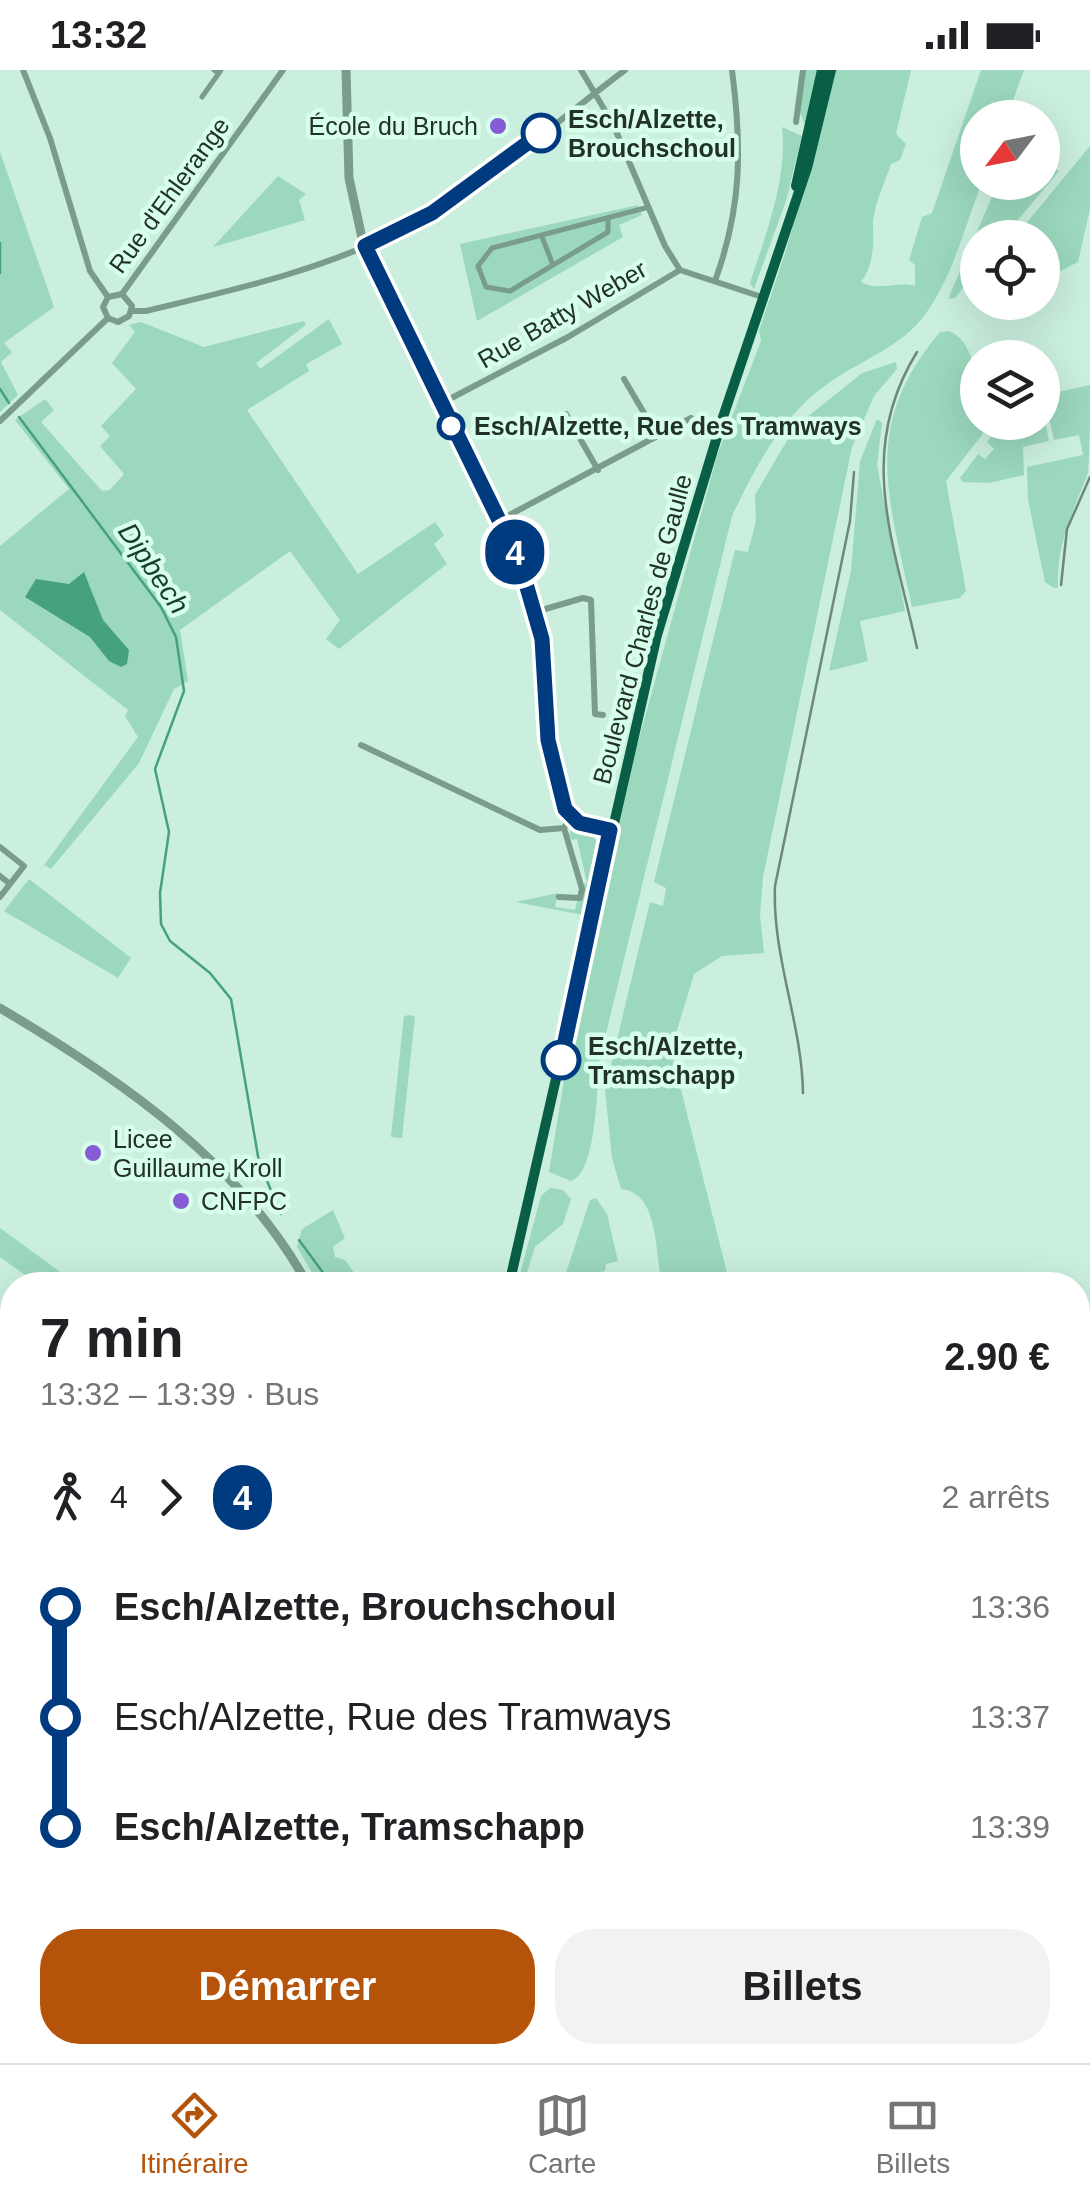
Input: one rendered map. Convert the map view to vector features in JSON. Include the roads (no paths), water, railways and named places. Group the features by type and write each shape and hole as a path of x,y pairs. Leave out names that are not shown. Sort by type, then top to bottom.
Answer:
{"main road":[{"name":"Boulevard Charles de Gaulle","path":"794,199 822,70"},
{"name":"Boulevard Charles de Gaulle","path":"509,1272 545,1136 610,830 658,635 762,297 807,168 831,70"}],"street":[{"path":"23,70 50,138 90,271 108,297"},
{"path":"218,70 218,73 202,96 218,70"},
{"name":"Rue d'Ehlerange","path":"122,294 130,301 132,311 118,322 108,318 103,308 108,297 122,294 283,70"},
{"path":"346,70 349,178 365,246 520,563 535,612 546,665 548,740 570,817 564,828"},
{"path":"580,70 596,92 680,270"},
{"path":"132,311 273,280 365,246 468,190 624,70"},
{"path":"715,281 738,207 734,82 729,70"},
{"path":"796,122 803,70"},
{"path":"608,221 608,232 510,291 486,287 480,277 478,266 492,248 608,221 648,207"},
{"path":"542,238 553,265"},
{"name":"Rue Batty Weber","path":"439,404 568,337 680,270 762,297"},
{"name":"Rue d'Ehlerange","path":"0,421 108,318"},
{"path":"624,379 657,435"},
{"path":"566,414 598,470"},
{"path":"500,520 691,418"},
{"path":"535,612 583,598 591,600 595,714 604,715"},
{"path":"361,745 540,830 564,828"},
{"path":"570,817 610,830"},
{"path":"559,897 580,898 582,885 564,828"},
{"path":"0,847 24,866 0,897"},
{"path":"0,876 10,884"},
{"path":"0,1008 69,1050 225,1171 278,1234 300,1272"}],"waterway":[{"path":"0,243 0,273"},
{"path":"0,389 9,403"},
{"name":"Dipbech","path":"19,417 161,607 176,637 184,691 155,769 169,832 160,893 161,924 170,941 210,973 231,999 259,1162 281,1214"},
{"path":"299,1240 322,1272"}],"railway":[{"path":"917,352 898,389 884,462 891,534 917,648"},
{"path":"803,1093 798,1041 778,938 775,886 850,521 854,472"},
{"path":"1061,585 1067,529 1090,477"}],"place":[{"name":"École du Bruch","path":"498,126"},
{"name":"Esch/Alzette, Brouchschoul","path":"541,133"},
{"name":"Esch/Alzette, Rue des Tramways","path":"451,426"},
{"name":"Esch/Alzette, Tramschapp","path":"561,1060"},
{"name":"Licee Guillaume Kroll","path":"93,1153"},
{"name":"CNFPC","path":"181,1201"}]}
